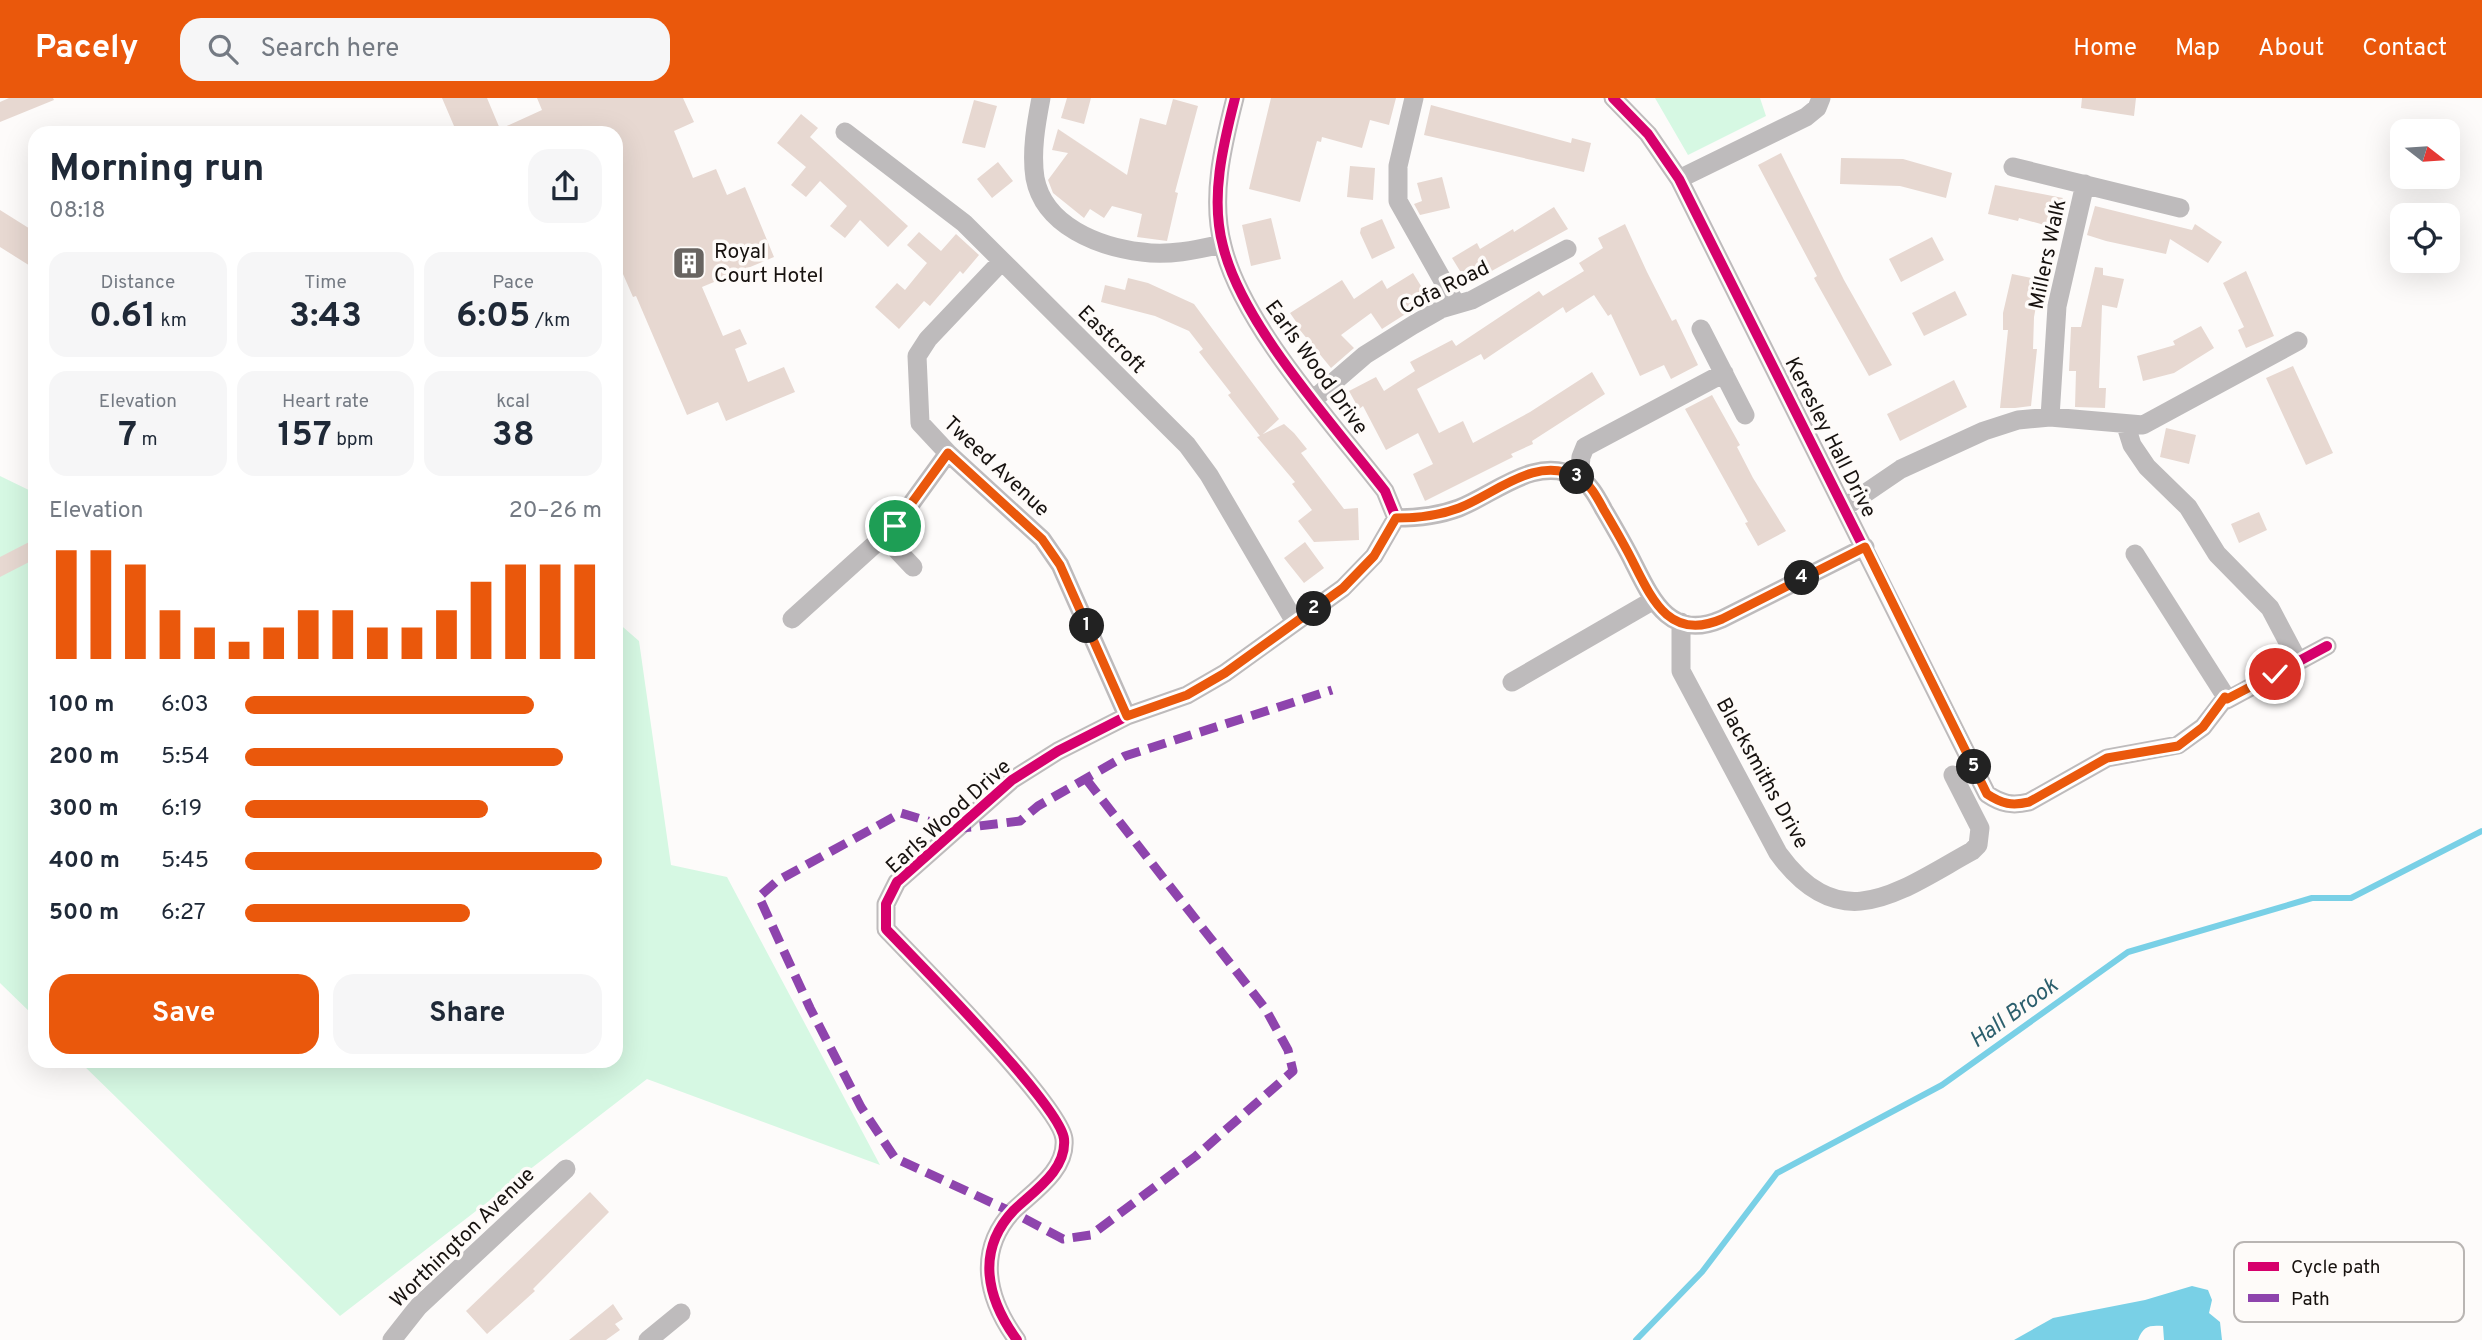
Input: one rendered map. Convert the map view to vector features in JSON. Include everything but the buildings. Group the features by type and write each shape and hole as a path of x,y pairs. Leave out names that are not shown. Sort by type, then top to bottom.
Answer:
{"street":[{"path":"1041,98 1034,145 1035,178 1047,205 1065,225 1087,237 1142,253 1176,252 1222,244"},
{"name":"Earls Wood Drive","path":"1017,1340 995,1307 989,1267 993,1244 1012,1212 1059,1163 1064,1135 1043,1099 887,929 886,904 897,882 1012,780 1058,751 1127,716 1187,695 1225,673 1343,588 1374,556 1396,518 1385,491 1263,331 1233,279 1222,244 1219,206 1221,155 1235,98"},
{"path":"1414,98 1398,166 1398,201 1457,304"},
{"path":"1679,179 1806,117 1817,108 1821,98"},
{"name":"Keresley Hall Drive","path":"1616,99 1648,134 1679,179 1987,794 2000,803 2016,805 2029,802 2107,758 2178,746 2203,727 2225,697"},
{"name":"Eastcroft","path":"845,132 964,223 1186,445 1209,475 1296,622"},
{"name":"Millers Walk","path":"2013,167 2180,208"},
{"name":"Millers Walk","path":"2050,417 2056,306 2085,184"},
{"name":"Cofa Road","path":"1314,399 1365,355 1441,309 1472,300 1567,250"},
{"name":"Tweed Avenue","path":"1002,261 928,339 917,356 920,423 948,453 1042,539 1060,565 1127,716"},
{"path":"1701,329 1745,415"},
{"path":"1845,507 1900,469 1964,439 2018,420 2050,417 2126,426 2143,425 2298,341"},
{"path":"1580,478 1581,457 1586,447 1724,373"},
{"path":"2126,426 2132,445 2147,467 2188,507 2217,554 2270,608 2298,661"},
{"path":"792,619 895,526 948,453"},
{"path":"1396,518 1420,518 1458,508 1536,470 1554,470 1580,478 1596,496 1653,601 1668,617 1691,627 1705,626 1865,547"},
{"path":"895,526 895,548 913,567"},
{"path":"2135,554 2227,699 2327,646"},
{"path":"1511,682 1653,601"},
{"name":"Blacksmiths Drive","path":"1681,622 1681,671 1778,853 1795,877 1818,892 1841,902 1864,903 1892,894 1972,851 1982,836 1980,828 1953,775"},
{"name":"Worthington Avenue","path":"392,1340 418,1307 566,1169"},
{"path":"648,1340 681,1313"}],"green space":[{"path":"1655,98 1760,98 1766,116 1688,155"},
{"path":"0,476 28,490 28,1010 0,983"},
{"path":"623,627 639,641 671,865 727,877 880,1165 647,1079 340,1316 86,1068 623,1068"}],"water":[{"path":"2192,1286 2208,1290 2212,1300 2209,1313 2220,1322 2222,1340 2164,1340 2163,1326 2150,1326 2144,1329 2138,1340 2014,1340 2053,1318 2145,1300"}],"waterway":[{"name":"Hall Brook","path":"1636,1340 1702,1272 1777,1173 1942,1085 2128,952 2312,898 2351,898 2482,831"}],"marked path":[{"path":"1086,779 1265,1008 1288,1050 1293,1071 1196,1156 1091,1235 1063,1239 1012,1212 895,1158 861,1107 810,1008 759,897 777,881 901,813 954,829 1020,821 1038,806 1125,756 1332,690"}],"cycle path":[{"path":"1017,1340 998,1308 990,1275 990,1258 1002,1226 1014,1210 1055,1170 1064,1150 1064,1139 1057,1122 1015,1067 886,929 886,904 897,882 1012,780 1058,751 1127,716 1187,695 1225,673 1343,588 1374,556 1396,518 1385,491 1269,341 1233,277 1219,228 1218,190 1235,98"},
{"path":"1613,98 1648,134 1679,179 1987,794 2007,803 2029,802 2107,758 2178,745 2203,727 2226,697 2227,700 2327,646"}],"place":[{"name":"Royal Court Hotel","path":"689,263"}],"route":[{"path":"895,526 948,453 1042,539 1060,565 1127,716 1187,695 1225,673 1343,588 1374,556 1396,518 1420,518 1458,508 1536,470 1554,470 1580,478 1596,496 1653,601 1668,617 1691,627 1705,626 1722,619 1865,547 1987,794 2000,803 2016,805 2029,802 2107,758 2178,746 2203,727 2225,697 2227,699 2275,674"}]}
